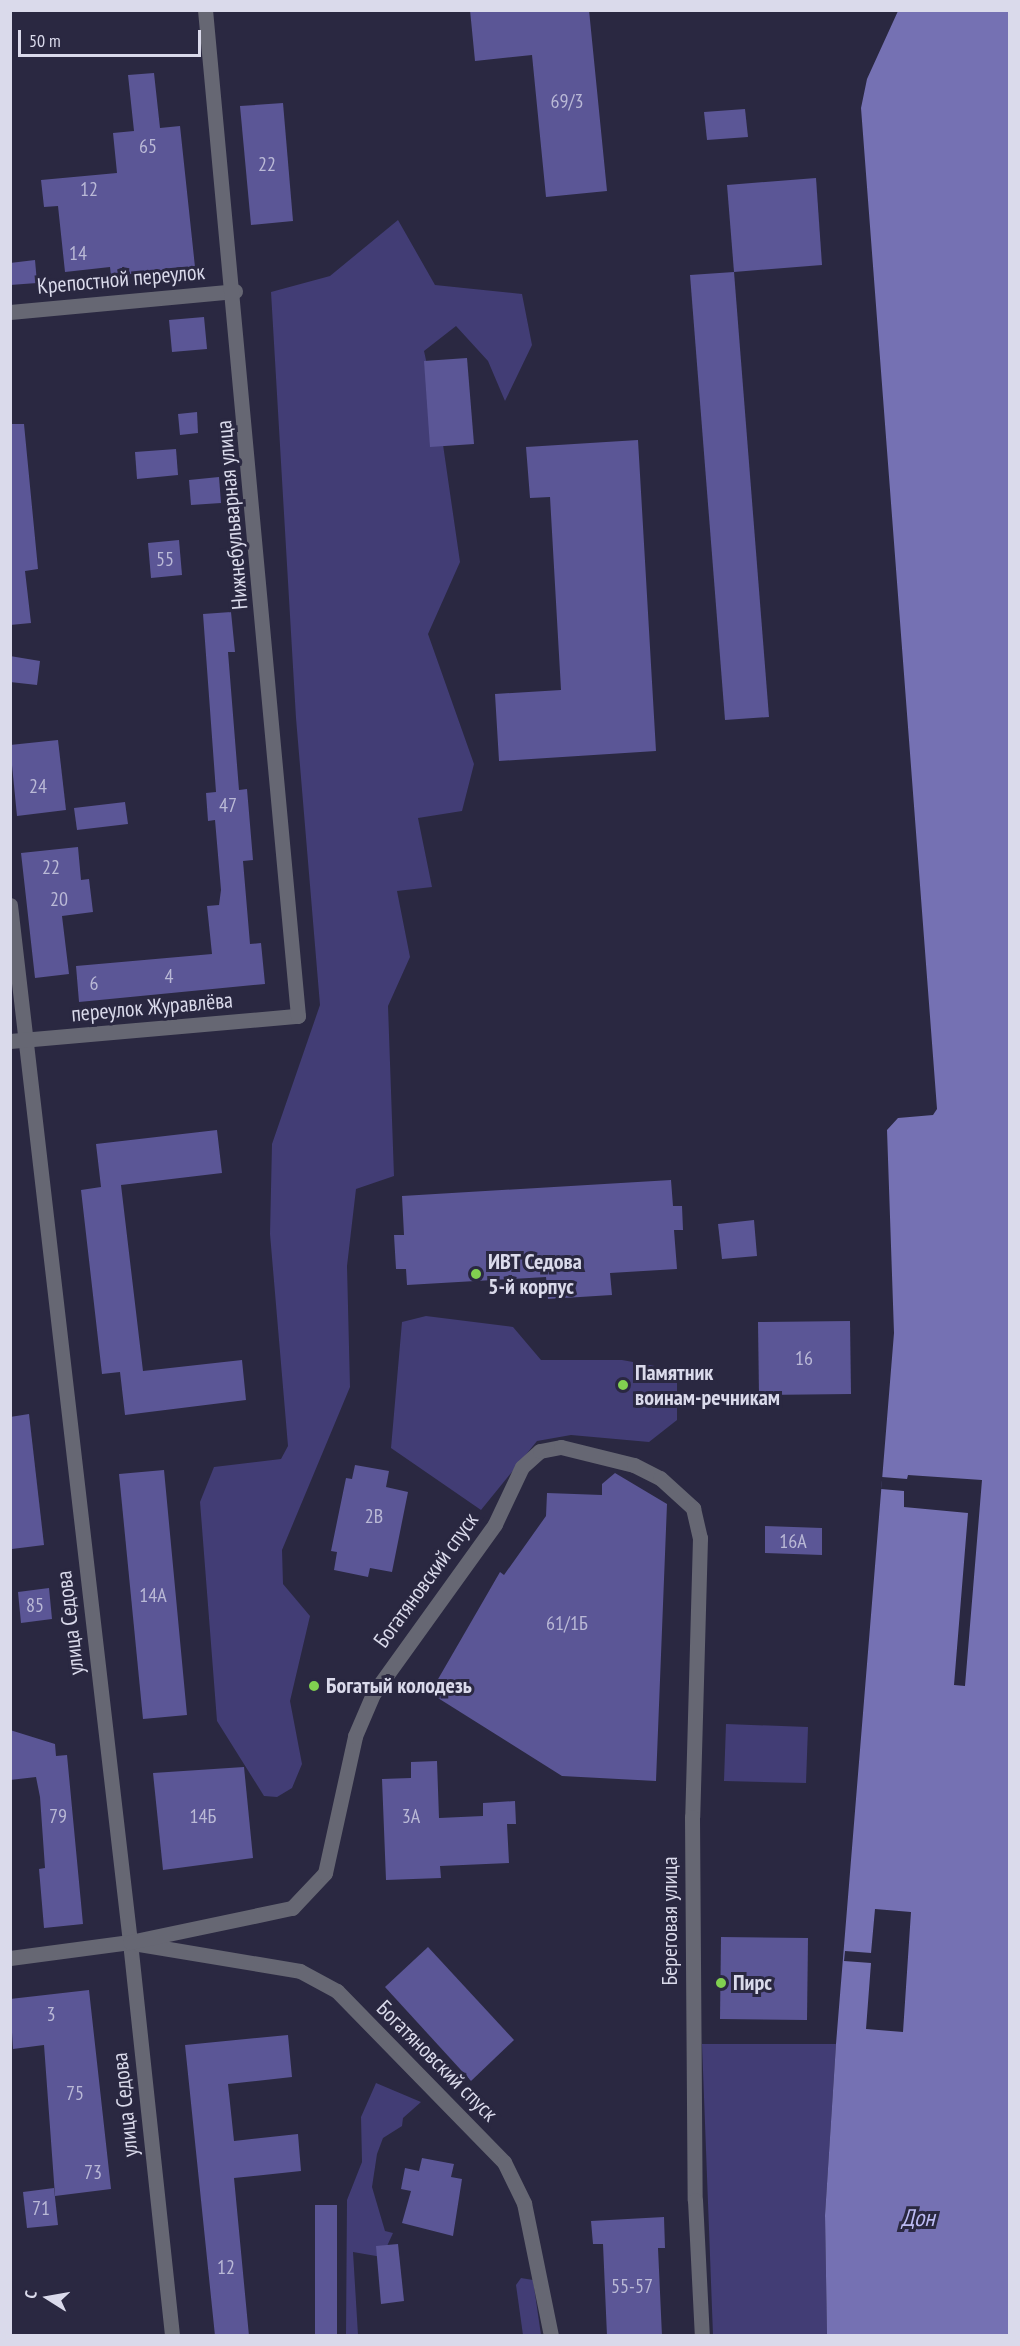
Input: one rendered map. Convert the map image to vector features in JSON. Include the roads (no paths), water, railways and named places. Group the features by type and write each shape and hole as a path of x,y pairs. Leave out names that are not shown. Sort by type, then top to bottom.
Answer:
{"street":[{"name":"Нижнебульварная улица","path":"205,10 235,291 298,1017"},
{"name":"Крепостной переулок","path":"10,312 235,291"},
{"name":"улица Седова","path":"10,905 18,1041 130,1942 172,2336"},
{"name":"переулок Журавлёва","path":"18,1041 298,1017"},
{"name":"Богатяновский спуск","path":"10,1958 130,1942 273,1914 310,1894 325,1873 355,1736 373,1694 495,1524 530,1458 561,1447 606,1456 660,1478 693,1508"},
{"name":"Береговая улица","path":"693,1508 700,1538 692,1817 695,2200 702,2336"},
{"name":"Богатяновский спуск","path":"130,1942 300,1971 337,1991 504,2162 524,2203 551,2336"}],"water":[{"name":"Дон","path":"898,11 1009,11 1009,2335 827,2336 825,2215 836,2044 894,1333 887,1130 898,1118 933,1115 937,1109 861,108 867,79"}],"place":[{"name":"ИВТ Седова 5-й корпус","path":"476,1274"},
{"name":"Памятник воинам-речникам","path":"623,1385"},
{"name":"Богатый колодезь","path":"314,1686"},
{"name":"Пирс","path":"721,1983"}]}
